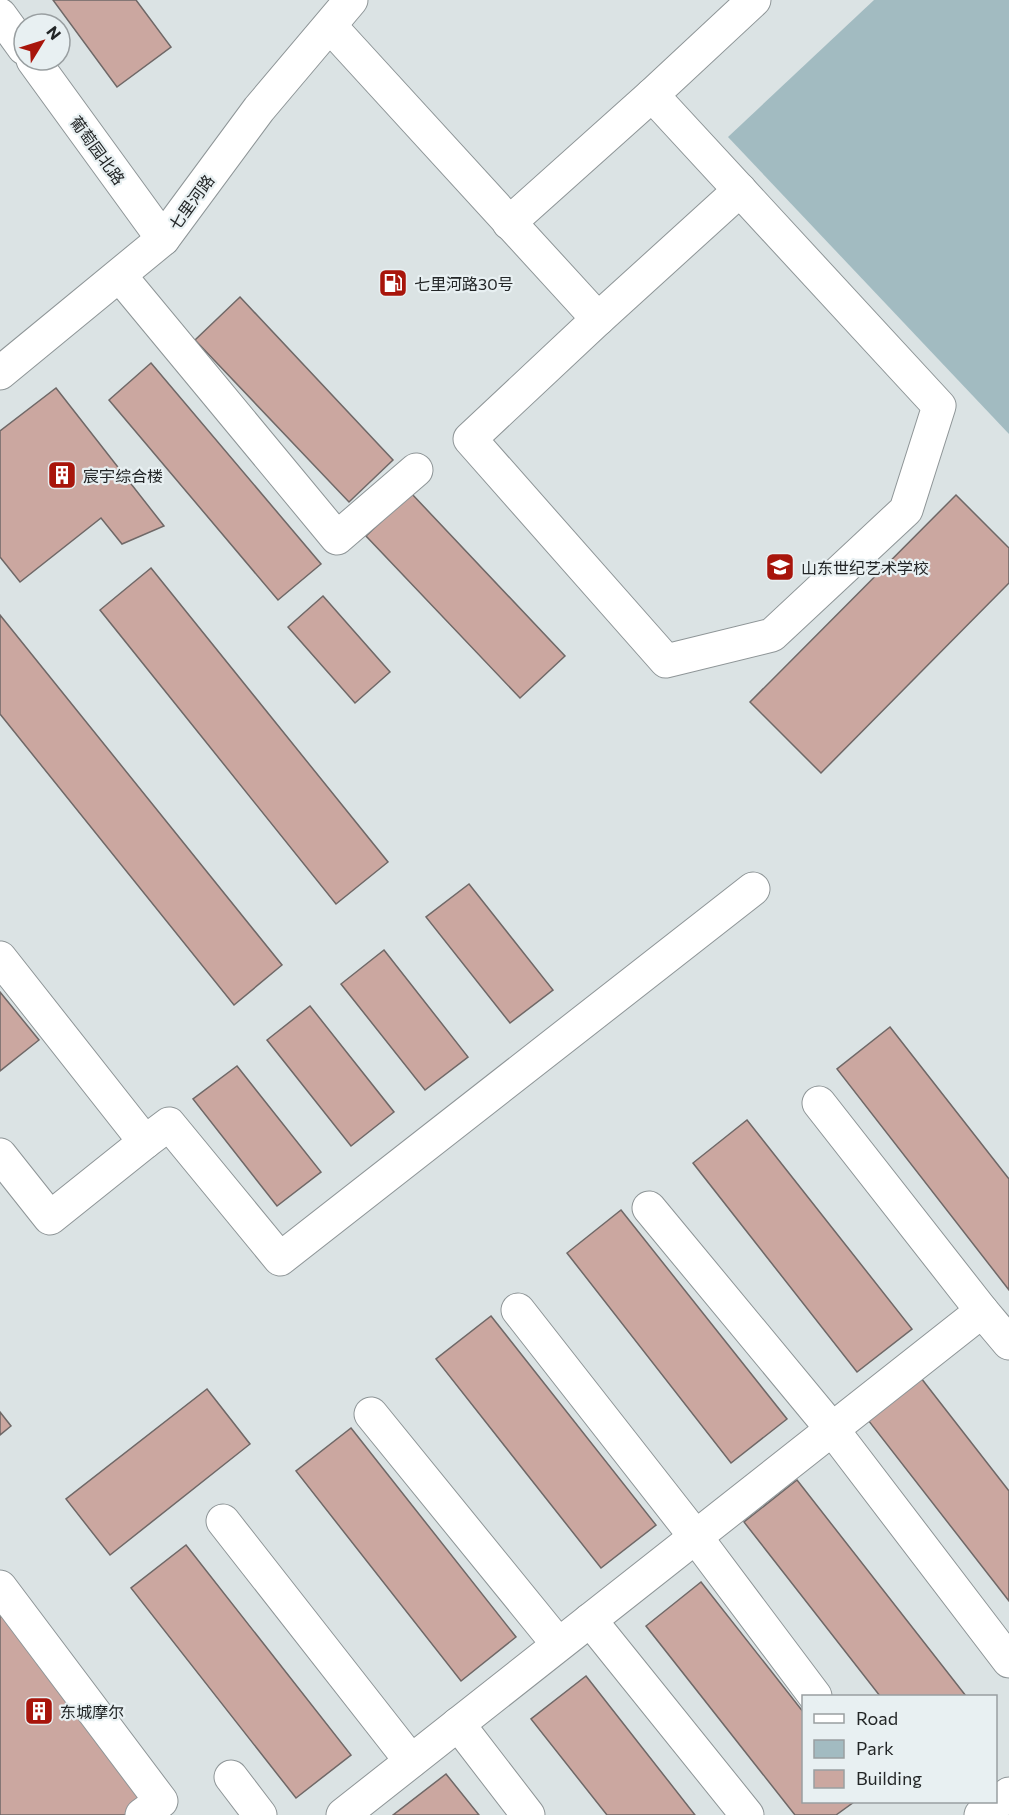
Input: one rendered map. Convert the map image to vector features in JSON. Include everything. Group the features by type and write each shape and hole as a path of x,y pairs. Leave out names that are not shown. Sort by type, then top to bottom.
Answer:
{"street":[{"name":"七里河路","path":"0,373 163,240 259,109 351,0"},
{"path":"509,223 754,0"},
{"path":"0,15 12,32"},
{"path":"330,26 598,319"},
{"name":"葡萄园北路","path":"42,72 163,240"},
{"path":"652,95 740,190 939,406 906,510 772,635 666,661 470,439 740,190"},
{"path":"120,276 337,538 416,470"},
{"path":"0,1155 50,1218 169,1124 280,1259 753,889"},
{"path":"0,958 145,1142"},
{"path":"819,1103 1009,1343"},
{"path":"649,1208 832,1429 1009,1661"},
{"path":"518,1310 695,1536 814,1695"},
{"path":"343,1815 982,1311"},
{"path":"371,1414 558,1644"},
{"path":"223,1521 411,1761"},
{"path":"0,1587 161,1801 142,1815"},
{"path":"590,1620 747,1815"},
{"path":"458,1724 528,1815"},
{"path":"231,1777 260,1815"},
{"path":"981,1815 1009,1794"}],"green space":[{"path":"874,0 1009,0 1009,434 728,137"}],"building":[{"path":"53,0 136,0 171,47 117,87 72,26 72,12 62,12"},
{"path":"240,297 393,460 349,502 195,340"},
{"path":"151,363 321,564 278,600 109,400"},
{"name":"宸宇综合楼","path":"56,388 164,526 122,544 101,518 20,582 0,557 0,431"},
{"path":"411,493 565,656 520,698 366,536"},
{"path":"956,495 1009,548 1009,583 821,773 750,702"},
{"path":"151,568 388,862 336,904 100,610"},
{"path":"323,596 390,672 355,703 288,627"},
{"path":"0,615 282,965 234,1005 0,714"},
{"path":"469,884 553,990 510,1023 426,917"},
{"path":"384,950 468,1057 425,1090 341,984"},
{"path":"0,992 39,1040 0,1071"},
{"path":"310,1006 394,1112 351,1146 267,1040"},
{"path":"890,1027 1009,1179 1009,1290 837,1069"},
{"path":"237,1066 321,1172 277,1206 193,1099"},
{"path":"747,1120 912,1329 857,1372 693,1163"},
{"path":"621,1210 787,1419 731,1463 567,1253"},
{"path":"491,1316 656,1525 601,1568 436,1359"},
{"path":"921,1378 1009,1491 1009,1601 868,1420"},
{"path":"207,1389 250,1444 110,1555 66,1499"},
{"path":"0,1412 11,1426 0,1435"},
{"path":"351,1428 516,1637 461,1681 296,1471"},
{"path":"797,1480 965,1695 879,1695 744,1522"},
{"path":"186,1545 351,1755 296,1798 131,1588"},
{"path":"701,1582 802,1710 802,1803 853,1803 836,1815 795,1815 646,1626"},
{"name":"东城摩尔","path":"0,1613 147,1798 127,1815 0,1815"},
{"path":"586,1676 695,1815 607,1815 531,1719"},
{"path":"446,1774 479,1815 393,1815"}],"place":[{"name":"七里河路30号","path":"393,283"},
{"name":"宸宇综合楼","path":"62,475"},
{"name":"山东世纪艺术学校","path":"780,567"},
{"name":"东城摩尔","path":"39,1711"}]}
